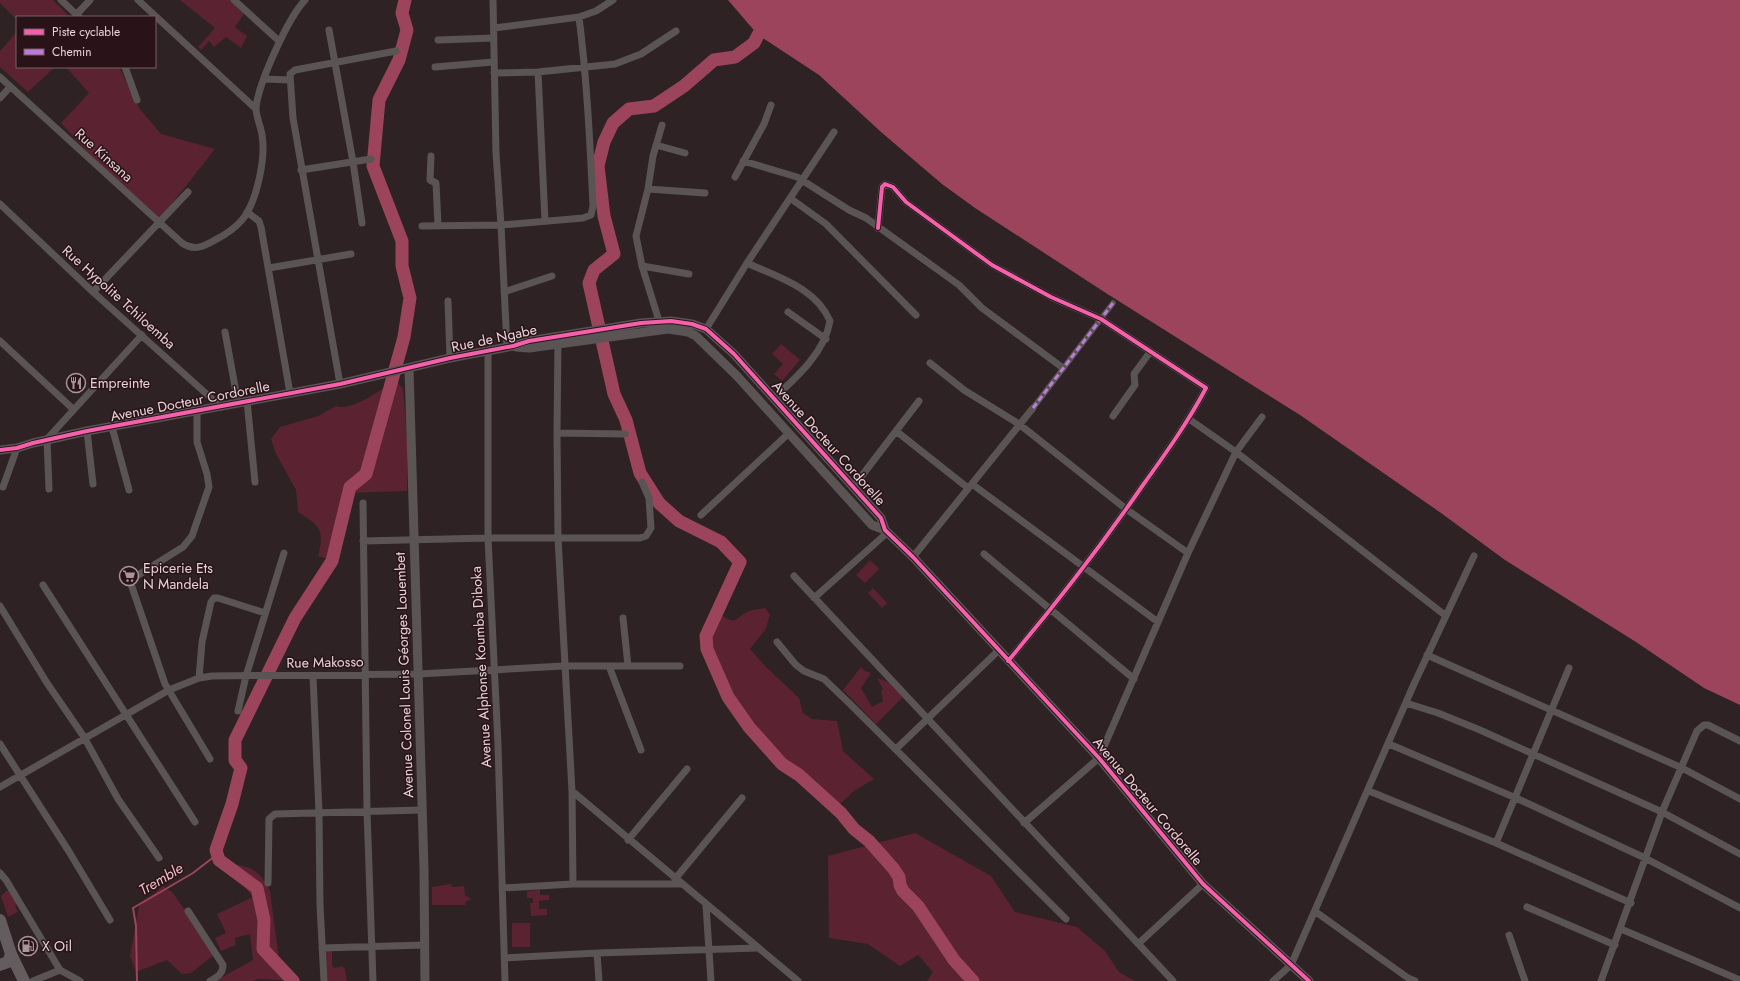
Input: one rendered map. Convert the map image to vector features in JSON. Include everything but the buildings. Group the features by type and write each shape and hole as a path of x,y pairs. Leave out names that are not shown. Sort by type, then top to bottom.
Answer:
{"highway":[{"path":"0,920 11,954 24,981"},
{"path":"0,965 8,962 11,954"}],"street":[{"path":"61,0 78,16 90,0"},
{"path":"138,0 155,16"},
{"path":"234,0 279,41"},
{"path":"493,0 493,62 496,153 504,292 510,347"},
{"path":"494,28 579,17 596,10 613,0"},
{"path":"290,393 269,268 259,221 247,212 258,181 262,164 262,136 256,109 279,41 303,1"},
{"path":"156,17 256,109"},
{"path":"422,226 501,225 583,218 591,215 585,67 579,17"},
{"path":"329,30 353,162 362,222"},
{"path":"494,74 538,72 615,64 641,54 676,31"},
{"path":"438,40 494,38"},
{"path":"340,384 319,259 301,170 289,80 292,72 335,62 396,51"},
{"path":"435,67 493,62"},
{"path":"125,68 138,100"},
{"path":"538,72 545,221"},
{"name":"Rue Kinsana","path":"0,77 182,243 193,248 200,248 224,235 242,219 247,212"},
{"path":"265,79 289,80"},
{"path":"0,98 10,87"},
{"path":"735,177 764,124 772,105"},
{"path":"659,321 642,266 636,236 648,189 653,156 662,125"},
{"path":"706,329 747,263 834,132"},
{"path":"656,145 685,153"},
{"path":"431,156 430,180 436,182 438,225"},
{"path":"301,170 371,159"},
{"path":"743,161 791,174 844,207 866,218 958,285 982,308 1063,368"},
{"path":"878,228 882,187 885,184 889,184 906,202 992,265 1051,297 1101,320 1206,388 1189,419 1084,567 1008,661"},
{"path":"648,189 706,194"},
{"path":"93,292 188,192"},
{"path":"790,198 826,224 916,315"},
{"name":"Rue Hypolite Tchiloemba","path":"0,204 93,292 221,407"},
{"path":"269,268 352,254"},
{"path":"747,263 779,277 811,295 826,312 830,321 826,339 795,379 774,398"},
{"path":"642,266 689,274"},
{"path":"504,292 552,276"},
{"path":"448,301 450,358"},
{"path":"914,557 1033,408 1113,304"},
{"path":"788,312 826,339"},
{"name":"Avenue Docteur Cordorelle","path":"609,332 659,321 682,322 706,329 734,354 854,486 881,518 886,531 914,557 1008,661 1099,758 1203,884 1309,981"},
{"path":"609,332 668,329 688,332 696,336 724,362 872,525 886,531 814,598"},
{"path":"225,332 242,402 255,482"},
{"name":"Rue de Ngabe","path":"385,373 450,358 510,347 529,341 558,339 609,332"},
{"path":"49,489 47,439 73,408 142,335"},
{"path":"558,339 556,433 558,538 572,791 573,884"},
{"path":"0,341 73,408"},
{"name":"Avenue Alphonse Koumba Diboka","path":"488,351 488,538 495,669 505,981"},
{"path":"1113,416 1135,385 1134,374 1150,352"},
{"path":"930,363 964,390 1019,424 1126,509 1188,553"},
{"name":"Avenue Colonel Louis Géorges Louembet","path":"406,368 415,540 425,981"},
{"name":"Avenue Docteur Cordorelle","path":"0,450 17,448 47,439 87,431 340,384 385,373"},
{"path":"854,486 919,401"},
{"path":"197,411 197,442 207,474 209,487 192,536 183,547 131,580 131,584 163,679 210,759"},
{"path":"1024,823 1099,758 1188,553 1236,452 1262,417"},
{"path":"1189,419 1236,452 1446,616"},
{"path":"112,427 129,490"},
{"path":"87,431 93,484"},
{"path":"896,431 1158,622"},
{"path":"556,433 625,434"},
{"path":"702,515 789,433"},
{"path":"3,487 17,448"},
{"path":"363,542 488,538 633,539 646,536 652,528 649,498 642,482"},
{"path":"363,503 367,811 373,981"},
{"path":"238,711 246,676 284,553"},
{"path":"984,554 1134,679"},
{"path":"1273,981 1292,965 1427,655 1474,556"},
{"path":"794,576 927,721 1173,981"},
{"path":"43,585 195,822"},
{"path":"199,678 202,642 211,602 214,598 265,613"},
{"path":"0,606 47,683 84,738 118,799 159,858"},
{"path":"623,618 628,666"},
{"path":"777,642 796,665 804,671 824,679 1066,919"},
{"path":"896,749 927,721 999,650"},
{"path":"1427,655 1682,768 1740,798"},
{"name":"Rue Makosso","path":"0,787 169,690 199,678 212,676 419,674 564,666 680,666"},
{"path":"609,666 641,750"},
{"path":"1496,843 1569,668"},
{"path":"313,676 324,981"},
{"path":"1406,703 1438,713 1534,754 1662,812 1740,854"},
{"path":"1601,981 1662,812 1697,732 1704,725 1708,725 1740,741"},
{"path":"0,744 68,850 110,920"},
{"path":"1388,744 1516,798 1645,858 1740,908"},
{"path":"628,840 687,769"},
{"path":"572,791 628,840 798,981"},
{"path":"1369,791 1496,843 1630,903"},
{"path":"678,881 742,798"},
{"path":"268,883 269,819 275,814 422,810"},
{"path":"0,873 6,880 60,970 80,981"},
{"path":"502,888 678,881"},
{"path":"1138,944 1203,884"},
{"path":"706,905 711,981"},
{"path":"1528,907 1615,945"},
{"path":"188,912 223,965 223,971 220,975 210,981"},
{"path":"1316,912 1408,978 1415,981"},
{"path":"1621,929 1740,980"},
{"path":"1509,935 1525,981"},
{"path":"322,948 425,945"},
{"path":"505,958 598,953 757,948"},
{"path":"598,953 599,981"},
{"path":"33,981 60,970"}],"shaded area":[{"path":"0,0 53,0 69,16 16,16 16,19 0,3"},
{"path":"180,0 230,0 244,14 235,27 247,36 241,48 226,37 214,47 209,41 201,50 198,47 215,28"},
{"path":"728,0 1740,0 1740,705 1704,688 1636,642 1505,560 1441,513 1300,415 1109,295 975,208 942,184 881,132 819,75 758,35"},
{"path":"16,28 16,68 54,68 28,92 0,67 0,51 15,34"},
{"path":"67,68 119,68 139,108 161,134 215,149 159,220 107,173 61,123 89,93"},
{"path":"781,344 800,360 782,381 774,374 783,364 772,354"},
{"path":"395,381 403,388 407,438 407,491 346,493 339,530 328,559 318,556 321,534 316,525 298,512 296,490 276,454 271,439 280,427 318,416 336,406 350,406 358,403"},
{"path":"870,560 879,569 865,583 856,575"},
{"path":"873,588 887,603 882,608 868,593"},
{"path":"765,608 770,615 765,630 750,649 765,666 799,698 803,713 812,719 837,721 843,751 874,779 854,791 838,806 770,747 738,706 709,643 716,620 721,615 730,620 736,620 749,611"},
{"path":"861,667 865,671 871,673 861,688 872,707 883,701 881,691 883,689 877,678 888,682 903,697 876,724 843,690"},
{"path":"915,833 991,876 1015,912 1077,927 1105,951 1119,972 1135,981 927,981 933,972 918,955 900,966 868,944 829,938 828,856"},
{"path":"232,865 239,865 251,869 260,875 267,885 270,891 278,952 282,970 301,981 257,979 254,981 215,981 253,960 250,934 235,938 236,945 221,951 215,938 226,933 217,914 253,897 231,872"},
{"path":"451,884 452,887 464,886 465,895 471,899 465,902 466,905 432,905 432,887"},
{"path":"163,886 173,893 215,954 191,973 182,974 167,960 136,972 130,956 139,906"},
{"path":"9,889 17,904 15,906 18,912 8,917 1,896"},
{"path":"540,890 540,895 549,895 549,900 539,901 539,909 547,909 547,915 531,916 530,903 533,903 533,898 527,898 527,891"},
{"path":"512,923 530,923 530,947 512,947"},
{"path":"325,951 332,951 332,965 334,968 342,966 345,969 347,981 326,981"}],"waterway":[{"path":"293,981 263,949 264,920 257,888 219,860 216,850 232,804 241,768 235,760 235,740 295,618 332,561 350,487 366,474 404,337 410,298 402,266 402,241 373,166 379,100 399,60 407,30 402,13 405,0"},
{"path":"758,35 754,43 735,57 714,60 684,86 654,106 629,109 613,123 604,142 598,166 604,216 614,254 594,270 589,283 614,394 626,420 640,473 659,503 679,521 721,542 740,562 706,636 707,649 728,697 749,727 782,764 799,775 841,813 854,829 869,841 893,868 899,877 900,885 903,891 918,906 954,960 973,981"},
{"name":"Tremble","path":"137,981 136,926 133,908 193,873 215,856 216,850"}],"marked path":[{"path":"1033,408 1113,303"}],"cycle path":[{"path":"878,228 882,187 885,184 893,187 906,202 992,265 1051,297 1101,319 1206,388 1192,413 1160,461 1111,530 1061,596 1008,661"},
{"path":"0,450 17,448 87,431 340,384 450,358 513,346 529,341 641,323 671,321 692,324 706,329 734,354 881,518 885,530 913,557 1099,758 1203,884 1309,981"}],"place":[{"name":"Empreinte","path":"76,383"},
{"name":"Epicerie Ets N Mandela","path":"129,576"},
{"name":"X Oil","path":"28,946"}]}
